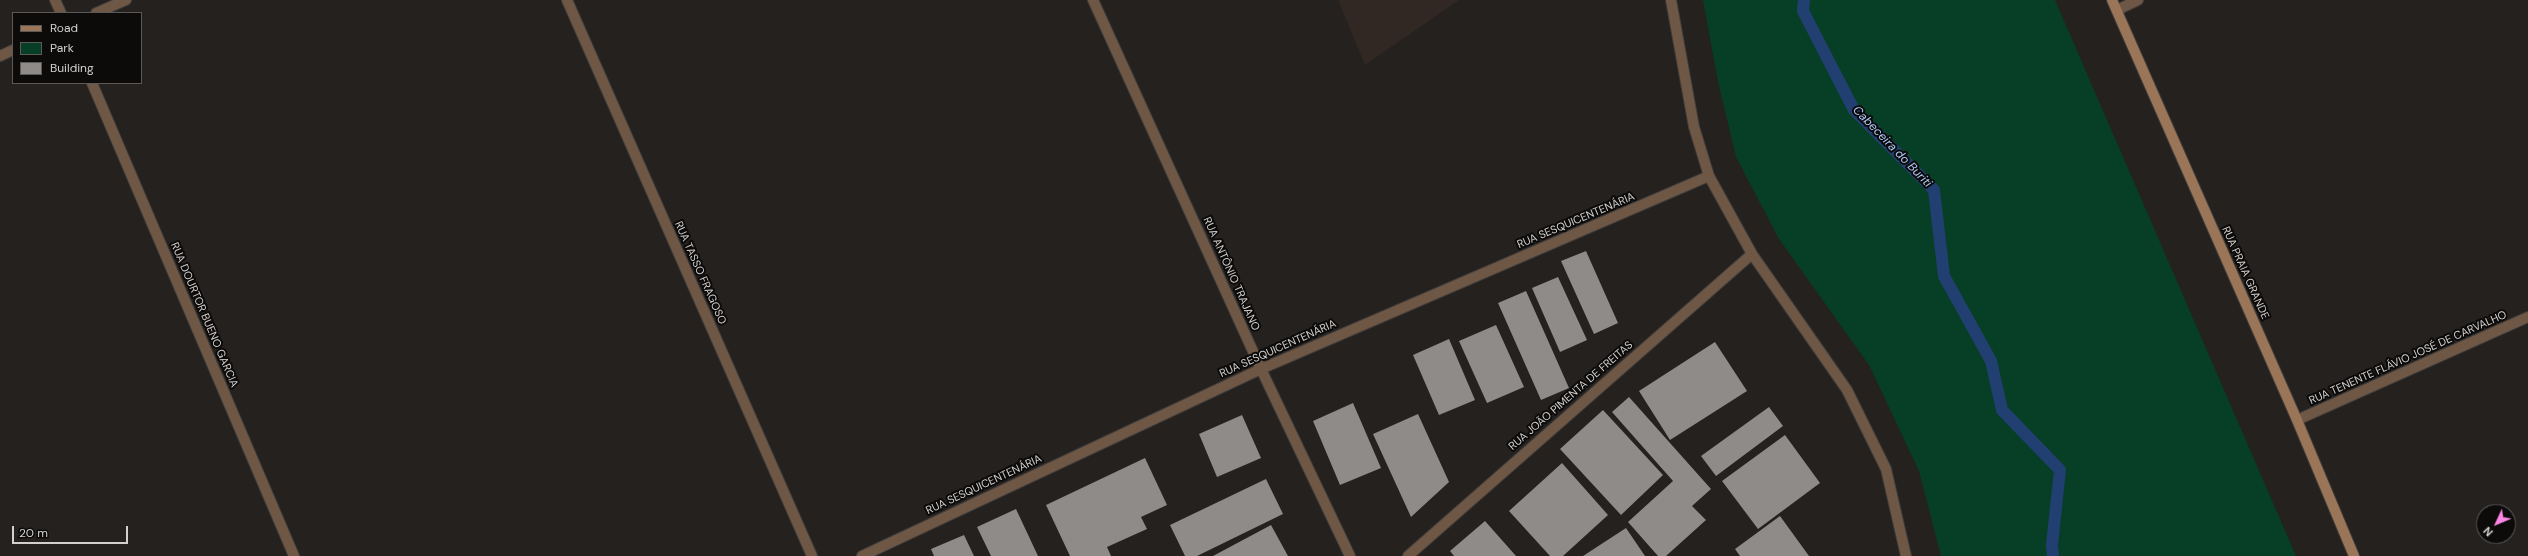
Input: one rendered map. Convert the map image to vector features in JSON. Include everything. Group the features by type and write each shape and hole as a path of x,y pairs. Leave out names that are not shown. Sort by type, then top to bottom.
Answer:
{"street":[{"path":"55,0 61,12"},
{"path":"98,12 126,0"},
{"name":"RUA TASSO FRAGOSO","path":"567,0 812,556"},
{"name":"RUA ANTÔNIO TRAJANO","path":"1093,0 1261,369 1350,556"},
{"path":"1672,0 1694,127 1709,176 1752,254 1848,390 1886,469 1906,556"},
{"name":"RUA PRAIA GRANDE","path":"2112,0 2297,420 2354,556"},
{"path":"2117,10 2138,0"},
{"path":"0,56 12,50"},
{"name":"RUA DOURTOR BUENO GARCIA","path":"92,84 294,556"},
{"name":"RUA SESQUICENTENÁRIA","path":"862,556 1261,369 1709,176"},
{"name":"RUA JOÃO PIMENTA DE FREITAS","path":"1408,556 1752,254"},
{"name":"RUA TENENTE FLÁVIO JOSÉ DE CARVALHO","path":"2297,420 2528,317"}],"shaded area":[{"path":"1338,0 1459,0 1365,65"}],"green space":[{"path":"1703,0 2055,0 2296,556 1941,556 1919,471 1869,365 1779,239 1736,157 1718,82"}],"building":[{"path":"1586,251 1618,323 1594,334 1561,261"},
{"path":"1558,277 1587,340 1560,352 1532,288"},
{"path":"1526,291 1569,388 1541,400 1498,303"},
{"path":"1496,325 1524,387 1487,403 1459,341"},
{"path":"1449,339 1475,400 1439,415 1413,355"},
{"path":"1715,342 1747,391 1670,440 1639,391"},
{"path":"1629,397 1711,489 1692,506 1706,520 1666,556 1658,556 1628,522 1673,481 1612,412"},
{"path":"1353,403 1381,468 1340,485 1313,421"},
{"path":"1769,407 1783,426 1716,476 1701,456"},
{"path":"1603,410 1663,475 1621,515 1560,449"},
{"path":"1418,414 1449,482 1411,517 1373,434"},
{"path":"1242,415 1261,458 1217,477 1199,434"},
{"path":"1785,435 1820,483 1758,529 1722,481"},
{"path":"1145,458 1167,505 1141,517 1147,529 1107,547 1111,556 1070,556 1046,505"},
{"path":"1562,463 1608,515 1563,556 1550,556 1509,511"},
{"path":"1266,479 1283,514 1197,556 1185,556 1170,525"},
{"path":"1016,509 1038,556 991,556 977,527"},
{"path":"1780,516 1809,556 1740,556 1735,549"},
{"path":"1485,521 1516,556 1454,556 1450,551"},
{"path":"1271,525 1288,556 1213,556"},
{"path":"1626,528 1645,556 1583,556"},
{"path":"964,535 974,556 934,556 931,549"}],"waterway":[{"name":"Cabeceira do Buriti","path":"1804,0 1803,11 1854,110 1934,190 1944,276 1991,361 2002,410 2060,470 2052,545 2053,556"}]}
